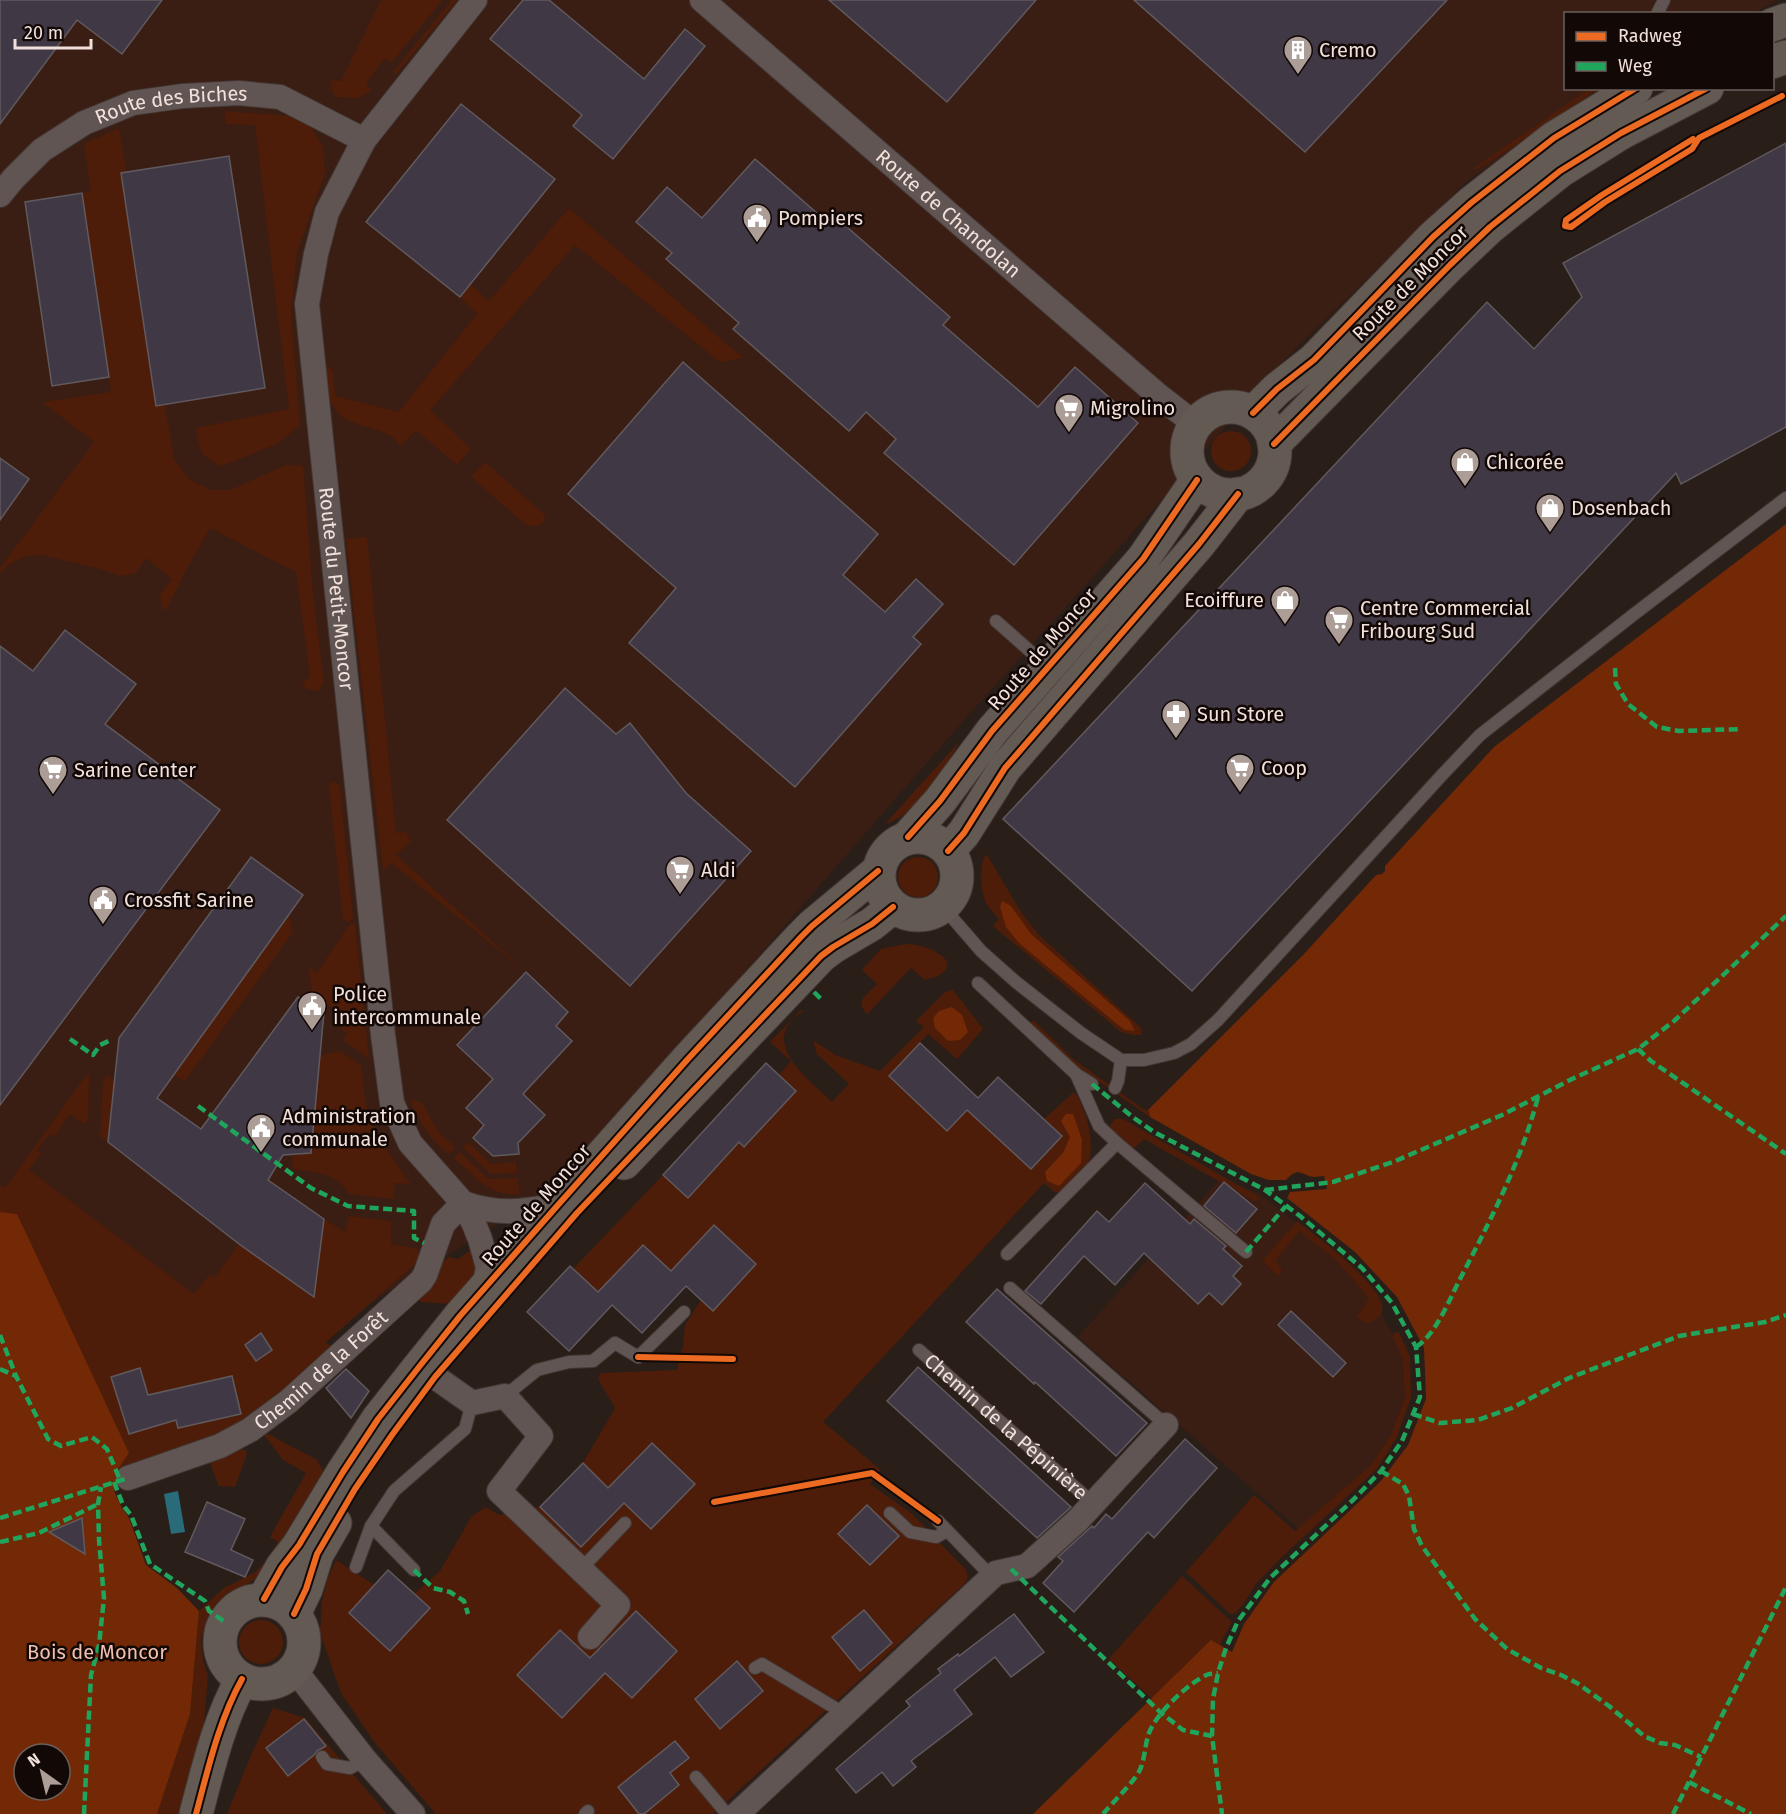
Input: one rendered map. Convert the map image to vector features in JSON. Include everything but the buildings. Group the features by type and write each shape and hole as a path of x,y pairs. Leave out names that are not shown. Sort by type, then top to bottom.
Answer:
{"main road":[{"name":"Route de Moncor","path":"1253,413 1277,389 1314,360 1433,237 1471,203 1554,138 1633,90"},
{"name":"Route de Moncor","path":"1274,444 1490,226 1560,171 1621,133 1703,90"},
{"path":"1223,407 1240,407 1253,413 1269,429 1274,444 1275,456 1266,477 1249,491 1238,494 1227,495 1204,486 1191,470 1187,457 1187,446 1195,424 1212,411 1223,407"},
{"name":"Route de Moncor","path":"908,837 940,801 992,731 1143,559 1197,480"},
{"path":"948,851 964,833 1005,768 1199,544 1238,494"},
{"path":"908,837 928,838 938,842 948,851 956,863 957,880 953,895 943,907 928,915 919,916 902,913 885,898 879,885 878,871 888,850 897,843 908,837"},
{"name":"Route de Moncor","path":"264,1599 282,1567 299,1545 378,1419 484,1288 687,1060 801,937 878,871"},
{"name":"Route de Moncor","path":"294,1614 306,1589 317,1554 344,1508 392,1435 435,1377 577,1213 821,956 872,924 893,907"},
{"path":"264,1599 286,1607 294,1614 302,1627 304,1649 301,1660 283,1678 270,1683 255,1683 242,1679 226,1664 220,1643 221,1632 231,1613 240,1606 264,1599"},
{"path":"196,1814 213,1752 233,1694 242,1679"}],"street":[{"name":"Route du Petit-Moncor","path":"475,0 364,140 327,212 316,254 307,304 392,1104 410,1143 463,1203 480,1239 488,1267 484,1288"},
{"name":"Route de Chandolan","path":"702,0 1195,424"},
{"name":"Route des Biches","path":"0,195 42,150 84,123 133,103 144,101 239,93 280,97 364,140"},
{"path":"463,1203 481,1210 510,1212 558,1204"},
{"name":"Chemin de la Forêt","path":"128,1478 228,1443 289,1401 421,1281 443,1224 463,1203"},
{"path":"435,1377 472,1403 505,1396 541,1436 499,1491 618,1605 590,1636"},
{"name":"Chemin de la Pépinière","path":"737,1814 996,1573 1026,1566 1078,1520 1166,1425"},
{"path":"294,1669 365,1760 412,1814"}],"lane":[{"path":"943,907 981,951 1016,982 1081,1033 1121,1060 1144,1060 1174,1053 1191,1044 1233,1004 1480,735 1786,498"},
{"path":"996,621 1048,667"},
{"path":"978,983 1076,1074 1092,1084"},
{"path":"1115,1088 1121,1060"},
{"path":"1076,1074 1099,1126 1246,1252"},
{"path":"1007,1254 1117,1143"},
{"name":"Chemin de la Pépinière","path":"1010,1288 1166,1425"},
{"path":"505,1396 537,1370 569,1362 593,1361 615,1342 638,1357 684,1312"},
{"name":"Chemin de la Pépinière","path":"919,1350 1093,1503"},
{"path":"356,1566 371,1526 394,1491 465,1429 472,1403"},
{"path":"890,1514 910,1532 936,1537 947,1531"},
{"path":"938,1521 992,1577"},
{"path":"581,1569 626,1523"},
{"path":"371,1526 414,1570"},
{"path":"755,1668 762,1664 845,1714"},
{"path":"322,1757 327,1764 350,1768 365,1760"},
{"path":"696,1777 726,1814"}],"shaded area":[{"path":"0,0 1778,0 1756,12 1564,12 1564,90 1604,90 1574,106 1465,183 1280,364 966,718 640,1092 574,1177 129,1453 17,1214 0,1212"},
{"path":"381,0 442,0 392,62 384,59 366,83 371,91 359,98 336,97 332,92 330,80 341,81"},
{"path":"452,0 457,0 396,74 393,72"},
{"path":"1588,90 1595,90 1510,149 1476,170 1474,168"},
{"path":"224,111 289,116 310,125 323,147 325,173 297,252 291,312 300,425 279,443 222,466 202,452 196,428 289,409 255,125 226,124"},
{"path":"119,128 174,459 190,480 211,490 230,490 286,465 303,466 313,594 324,683 318,691 301,686 310,676 296,572 210,528 166,611 162,608 160,594 172,579 146,558 135,574 120,576 42,555 25,556 8,565 0,573 0,568 94,442 42,402 111,392 82,193 91,191 84,144"},
{"path":"569,208 743,358 720,362 575,245 430,410 471,449 457,465 416,430 401,446 387,434 346,419 339,414 330,399 326,366 333,371 335,396 399,412 477,314 460,297 470,284 489,301"},
{"path":"1231,431 1245,437 1251,451 1245,465 1231,471 1217,465 1211,451 1217,437"},
{"path":"485,462 545,515 541,524 526,525 471,477"},
{"path":"367,537 396,833 406,832 411,841 396,855 526,972 391,863 383,871 346,539"},
{"path":"960,741 938,779 921,800 899,818 885,824"},
{"path":"334,782 340,788 353,919 348,922 343,919 329,787"},
{"path":"987,855 1021,912 1038,934 1141,1028 1142,1035 1121,1032 993,926 999,919 986,903 982,886 981,874 984,857"},
{"path":"918,857 932,863 938,877 932,891 918,897 904,891 898,877 904,863"},
{"path":"289,915 293,932 185,1081 173,1075"},
{"path":"355,923 369,1059 343,1040 347,1034 341,1029 347,1018 312,993 309,967 317,973 349,925"},
{"path":"906,944 938,953 947,961 946,970 938,976 925,980 911,968 867,1014 861,1006 863,998 877,984 862,970 881,949"},
{"path":"953,990 983,1029 957,1059 928,1034 889,1077 947,1130 967,1110 1044,1119 1074,1092 1089,1127 1090,1158 1081,1172 1060,1193 1055,1192 1044,1183 823,1422 881,1470 870,1484 911,1513 966,1570 968,1578 713,1814 436,1814 375,1743 341,1693 320,1633 322,1602 327,1581 336,1560 374,1585 388,1570 415,1593 440,1571 472,1516 486,1507 499,1515 540,1507 581,1547 624,1503 651,1529 695,1484 652,1443 608,1488 583,1463 615,1408 598,1379 601,1373 677,1370 685,1325 701,1300 713,1310 756,1264 714,1225 671,1271 643,1245 598,1292 573,1269 663,1175 688,1198 739,1142 745,1147 796,1091 779,1075 791,1061 770,1042 802,1009 803,1011 789,1024 784,1035 785,1045 796,1067 832,1102 849,1084 817,1054 813,1040 835,1055 880,1071 924,1027 916,1021 945,992"},
{"path":"1032,1021 1073,1059 1143,1109 1148,1110 1150,1117 1071,1062 1031,1023"},
{"path":"340,1051 362,1066 365,1099 374,1127 388,1152 411,1184 395,1183 393,1199 349,1194 332,1177 293,1169 291,1154 311,1153 320,1055"},
{"path":"87,1074 89,1075 88,1119 84,1124 70,1114 54,1137 49,1134 37,1150 41,1153 29,1170 194,1294 209,1275 214,1278 239,1244 314,1297 324,1219 345,1232 349,1216 391,1221 391,1244 417,1249 420,1254 415,1264 325,1343 332,1346 284,1393 232,1432 118,1469 17,1214 0,1212 0,1185 5,1188"},
{"path":"106,1075 115,1081 108,1142 100,1136 103,1083"},
{"path":"411,1101 422,1103 438,1132 455,1147 449,1154 422,1124"},
{"path":"1115,1119 1123,1119 1257,1196 1259,1200 1254,1201 1144,1139 1132,1150 1110,1129"},
{"path":"468,1142 491,1164 516,1162 517,1173 491,1174 463,1148"},
{"path":"460,1152 489,1179 518,1178 519,1194 499,1192 483,1184 454,1158"},
{"path":"1220,1179 1261,1194 1340,1260 1377,1305 1406,1359 1407,1399 1394,1438 1374,1467 1302,1532 1078,1337"},
{"path":"1297,1221 1348,1263 1374,1289 1381,1301 1380,1316 1368,1324 1357,1317 1369,1298 1335,1259 1299,1231 1276,1260 1282,1270 1278,1276 1262,1261"},
{"path":"474,1248 476,1266 472,1279 452,1304 421,1302 419,1299 441,1263 449,1257 458,1259"},
{"path":"1395,1332 1399,1332 1410,1356 1411,1398 1396,1439 1377,1469 1281,1558 1256,1584 1234,1614 1229,1613 1186,1572 1254,1495 1295,1531 1371,1465 1390,1437 1405,1398 1403,1359 1392,1336"},
{"path":"266,1433 317,1460 324,1473 268,1569 245,1586 227,1594 216,1604 208,1617 201,1638 203,1661 208,1676 204,1723 179,1814 157,1814 190,1714 199,1611 224,1588 254,1573 268,1559 278,1542 270,1537 306,1473 283,1460 265,1436"},
{"path":"239,1449 245,1450 247,1454 235,1487 219,1486 210,1463 211,1458"},
{"path":"1182,1576 1232,1622 1222,1640 1213,1667 1161,1707 1109,1659"},
{"path":"261,1620 270,1621 277,1626 282,1633 282,1651 277,1658 270,1663 261,1664 252,1663 245,1658 240,1651 239,1642 240,1633 245,1626 252,1621"},
{"path":"273,1708 305,1718 387,1814 227,1814"}],"green space":[{"path":"1786,524 1786,1814 1033,1814 1211,1640 1232,1652 1244,1624 1274,1582 1380,1482 1408,1445 1426,1399 1424,1348 1397,1297 1355,1252 1287,1198 1290,1192 1327,1189 1324,1176 1312,1177 1297,1172 1286,1180 1269,1180 1251,1174 1150,1117 1148,1110 1304,954 1376,875 1385,871 1385,866 1494,747"},
{"path":"1002,901 1011,906 1031,934 1130,1021 1135,1031 1125,1030 1117,1024 1020,944 1006,927 1000,907"},
{"path":"952,1007 962,1015 968,1032 960,1040 948,1041 935,1028 933,1018 939,1011"},
{"path":"1066,1114 1073,1114 1082,1140 1081,1163 1059,1186 1047,1181 1045,1172 1063,1153 1070,1137 1061,1121"},
{"name":"Bois de Moncor","path":"0,1212 17,1214 129,1453 118,1469 114,1491 129,1518 146,1565 177,1588 199,1611 190,1714 157,1814 0,1814"}],"water":[{"path":"178,1491 185,1532 171,1534 164,1494"}],"marked path":[{"path":"1615,668 1616,684 1628,704 1657,727 1679,731 1742,729"},
{"path":"1265,1190 1333,1182 1393,1162 1502,1115 1572,1079 1638,1049 1674,1021 1786,916"},
{"path":"814,992 822,1000"},
{"path":"70,1039 93,1055 100,1045 111,1040"},
{"path":"1638,1049 1651,1061 1786,1154"},
{"path":"1092,1084 1154,1132 1265,1190 1300,1216 1362,1268 1392,1303 1416,1347 1420,1397 1402,1441 1381,1471 1270,1578 1238,1621 1226,1648 1213,1699 1212,1736 1222,1814"},
{"path":"1416,1347 1429,1335 1440,1318 1492,1215 1523,1145 1538,1097"},
{"path":"198,1106 311,1188 348,1206 414,1211 414,1238 424,1243"},
{"path":"1246,1252 1286,1206"},
{"path":"1413,1414 1440,1423 1478,1420 1512,1408 1569,1378 1679,1336 1765,1322 1786,1315"},
{"path":"0,1335 16,1376 48,1439 61,1446 92,1437 107,1449 120,1480"},
{"path":"0,1369 16,1376"},
{"path":"1381,1471 1403,1484 1409,1496 1414,1529 1422,1546 1475,1619 1507,1649 1541,1668 1577,1683 1609,1706 1644,1736 1660,1743 1675,1745 1701,1757"},
{"path":"0,1518 128,1478"},
{"path":"114,1482 123,1505 131,1515 150,1564 205,1601 209,1611 225,1622"},
{"path":"84,1814 91,1675 99,1645 104,1598 98,1504 101,1487"},
{"path":"0,1542 39,1533 98,1504"},
{"path":"1011,1569 1160,1712 1183,1730 1212,1736"},
{"path":"414,1570 433,1588 450,1592 464,1601 468,1614"},
{"path":"1673,1814 1786,1587"},
{"path":"1103,1814 1137,1775 1142,1766 1151,1728 1164,1709 1192,1684 1209,1674 1218,1673"},
{"path":"1689,1782 1751,1814"}],"cycle path":[{"path":"1253,413 1277,389 1314,360 1433,237 1471,203 1554,138 1633,90"},
{"path":"1274,444 1490,227 1560,171 1621,133 1703,90"},
{"path":"1693,139 1602,195 1566,220 1565,226 1571,227 1605,202 1692,149 1699,138 1782,96"},
{"path":"908,837 940,801 992,731 1143,559 1197,480"},
{"path":"948,851 964,833 1005,768 1199,544 1238,494"},
{"path":"264,1599 282,1567 299,1545 378,1419 460,1316 687,1060 801,937 878,871"},
{"path":"294,1614 306,1589 317,1554 355,1489 435,1377 577,1213 821,956 872,924 893,907"},
{"path":"638,1357 733,1359"},
{"path":"714,1502 872,1473 938,1521"},
{"path":"196,1814 221,1728 242,1679"}],"place":[{"name":"Cremo","path":"1298,76"},
{"name":"Pompiers","path":"757,244"},
{"name":"Migrolino","path":"1069,434"},
{"name":"Chicorée","path":"1465,488"},
{"name":"Dosenbach","path":"1550,534"},
{"name":"Ecoiffure","path":"1285,626"},
{"name":"Centre Commercial Fribourg Sud","path":"1339,646"},
{"name":"Sun Store","path":"1176,740"},
{"name":"Coop","path":"1240,794"},
{"name":"Sarine Center","path":"53,796"},
{"name":"Aldi","path":"680,896"},
{"name":"Crossfit Sarine","path":"103,926"},
{"name":"Police intercommunale","path":"312,1032"},
{"name":"Administration communale","path":"261,1154"}]}
